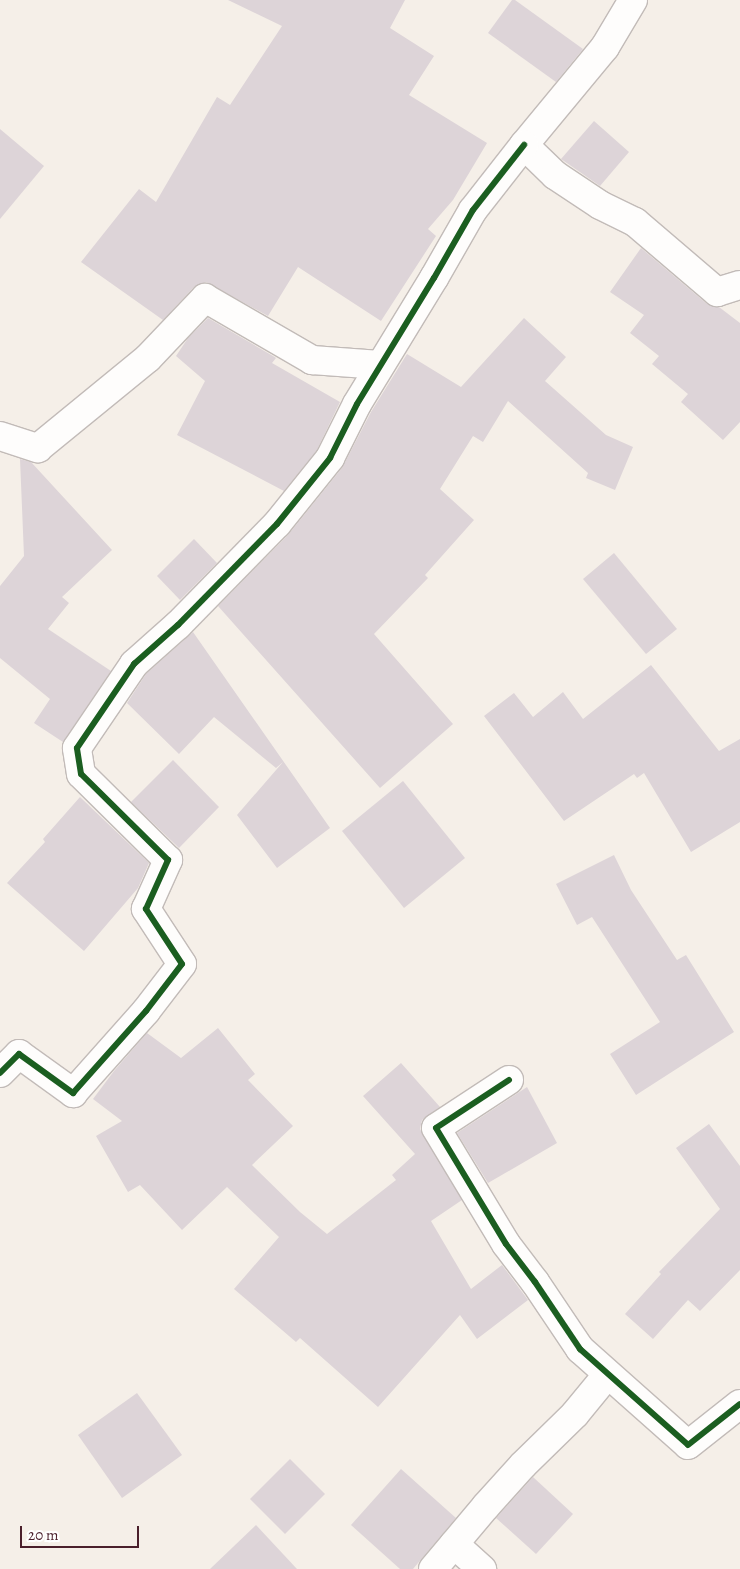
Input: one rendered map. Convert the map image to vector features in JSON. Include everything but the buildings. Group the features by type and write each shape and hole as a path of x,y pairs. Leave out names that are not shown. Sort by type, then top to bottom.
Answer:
{"street":[{"path":"0,1073 19,1054 73,1093 146,1011 182,964 146,909 168,860 81,774 77,748 134,664 178,624 278,524 330,458 357,404 434,278 472,210 605,47 633,0"},
{"path":"524,145 555,174 600,205 635,222 717,292 740,285"},
{"path":"0,436 38,448 148,358 205,298 312,360 380,365"},
{"path":"509,1080 436,1128 506,1244 535,1282 580,1349 688,1445 740,1404"},
{"path":"433,1569 523,1465 575,1414 607,1375"},
{"path":"454,1544 482,1569"}],"cycle path":[{"path":"0,1073 19,1054 73,1093 146,1011 182,964 146,909 168,860 81,774 77,748 134,664 178,625 277,524 330,458 357,404 473,210 524,145"},
{"path":"509,1080 436,1128 506,1244 535,1282 580,1349 688,1445 740,1404"}]}
